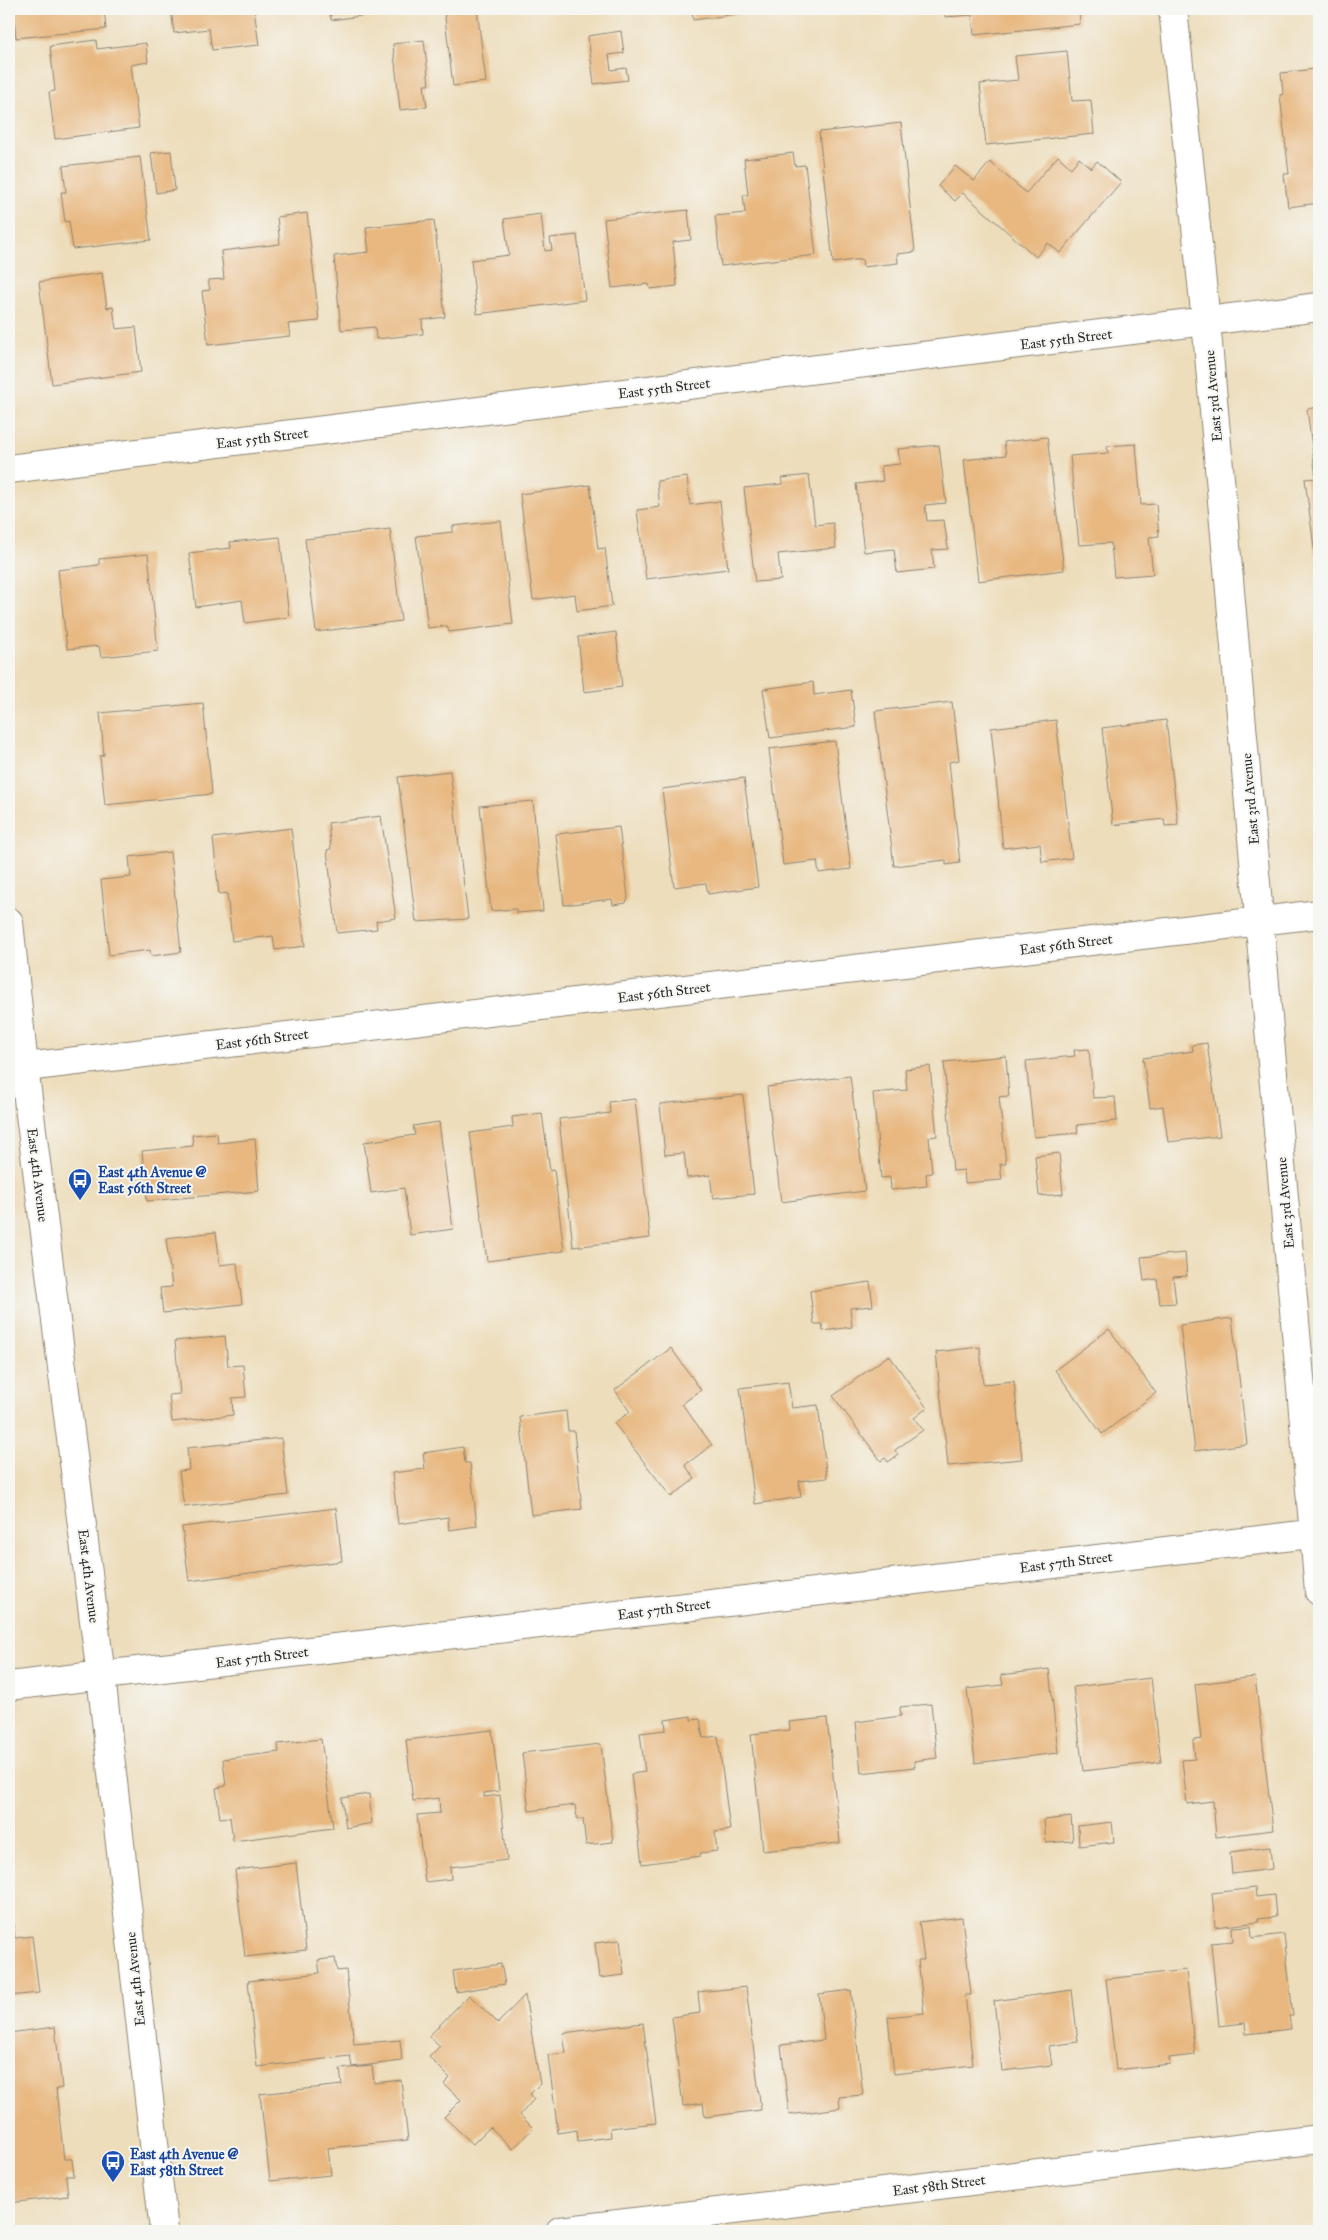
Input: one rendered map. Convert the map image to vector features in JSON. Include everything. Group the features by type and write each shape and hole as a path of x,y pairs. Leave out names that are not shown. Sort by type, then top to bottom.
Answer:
{"street":[{"name":"East 3rd Avenue","path":"1173,9 1206,321 1316,1533 1319,1591"},
{"name":"East 55th Street","path":"9,469 1319,307"},
{"name":"East 56th Street","path":"16,1068 1319,914"},
{"name":"East 4th Avenue","path":"9,922 16,1068 101,1676 164,2231"},
{"name":"East 57th Street","path":"9,1686 1316,1533"},
{"name":"East 58th Street","path":"560,2231 1319,2139"}],"building":[{"path":"13,9 104,9 106,29 16,38"},
{"path":"171,9 254,9 259,45 212,50 209,29 174,33"},
{"path":"330,9 390,9 391,12 331,20"},
{"path":"444,9 477,9 486,82 453,86"},
{"path":"692,9 743,9 744,13 693,20"},
{"path":"944,9 1079,9 1080,24 974,35 972,15 945,17"},
{"path":"621,31 624,53 609,55 611,70 626,68 628,80 594,84 588,36"},
{"path":"96,40 97,49 146,43 148,62 131,65 139,128 55,139 49,92 55,91 50,46"},
{"path":"424,40 429,85 424,85 427,107 400,110 393,44"},
{"path":"1067,51 1072,101 1091,100 1094,134 986,145 980,84 1018,80 1015,56"},
{"path":"1315,69 1317,90 1319,90 1319,203 1288,207 1284,174 1289,174 1280,95 1283,94 1281,73"},
{"path":"901,123 915,252 897,254 898,263 863,267 862,259 833,263 819,132"},
{"path":"171,151 175,190 156,193 151,153"},
{"path":"793,153 795,166 805,165 816,255 721,266 715,216 745,213 743,195 748,195 744,159"},
{"path":"1058,156 1071,168 1079,158 1091,168 1097,161 1121,182 1060,253 1048,243 1036,257 963,193 955,201 938,186 955,166 974,181 990,162 1026,193"},
{"path":"140,157 151,240 73,249 69,221 65,222 61,192 66,192 63,166"},
{"path":"688,210 691,240 673,242 677,286 650,289 649,284 612,288 604,219"},
{"path":"307,213 319,321 288,324 290,336 208,345 202,291 210,290 208,280 224,279 221,251 280,244 277,217"},
{"path":"541,214 545,251 552,250 550,238 577,235 585,300 477,314 471,260 509,255 504,219"},
{"path":"434,220 445,317 422,320 423,334 376,339 375,327 341,330 334,256 369,252 366,227"},
{"path":"102,273 107,308 113,307 116,329 136,327 141,372 52,384 39,282"},
{"path":"1319,407 1319,554 1315,555 1305,479 1316,478 1307,409"},
{"path":"1047,437 1064,570 978,581 964,460 1006,455 1004,442"},
{"path":"1136,444 1141,505 1156,504 1159,536 1149,537 1153,574 1114,577 1111,543 1079,545 1070,456 1108,453 1107,446"},
{"path":"939,445 946,503 925,505 927,521 944,520 948,549 932,550 934,569 897,573 894,549 864,552 856,484 883,481 881,466 900,464 898,449"},
{"path":"809,475 815,525 833,523 836,548 778,554 781,580 755,582 744,488 783,484 782,478"},
{"path":"687,477 690,505 720,501 728,569 646,579 637,510 660,507 657,481"},
{"path":"590,485 598,549 605,548 612,606 577,611 575,594 533,600 520,494"},
{"path":"501,521 513,624 449,632 447,626 428,628 416,536 453,532 453,526"},
{"path":"390,529 401,621 316,632 305,539"},
{"path":"280,537 289,617 245,623 242,600 196,607 189,553 231,548 230,542"},
{"path":"148,554 158,651 101,657 99,646 67,649 58,570 99,565 99,559"},
{"path":"616,632 622,687 584,692 578,637"},
{"path":"813,682 814,695 851,690 856,727 770,738 763,689"},
{"path":"952,702 959,760 949,762 960,863 946,865 946,860 894,866 875,711"},
{"path":"203,703 212,794 105,805 100,756 104,755 100,713"},
{"path":"1056,720 1072,858 1042,862 1040,844 1003,848 991,728"},
{"path":"1166,720 1178,825 1165,826 1164,819 1113,825 1102,728"},
{"path":"835,741 851,869 819,873 817,861 783,865 769,749"},
{"path":"450,771 468,919 416,922 398,777"},
{"path":"744,778 758,887 708,894 706,883 674,887 662,789"},
{"path":"533,801 543,911 516,913 516,909 491,911 480,806"},
{"path":"381,816 396,918 376,921 377,929 337,933 327,850 331,849 328,823"},
{"path":"619,827 628,897 626,903 613,905 612,899 564,905 556,834"},
{"path":"291,828 305,946 275,950 273,936 232,941 227,893 219,894 213,838"},
{"path":"170,852 181,952 151,956 150,950 109,955 101,880 131,877 129,857"},
{"path":"1207,1043 1220,1136 1168,1142 1163,1106 1150,1108 1143,1058 1193,1051 1192,1045"},
{"path":"1089,1049 1093,1098 1115,1097 1117,1121 1077,1125 1078,1133 1034,1137 1026,1061 1075,1056 1074,1050"},
{"path":"1006,1056 1009,1096 999,1097 1006,1164 1000,1164 1002,1180 965,1183 964,1170 953,1171 944,1062"},
{"path":"930,1066 937,1136 929,1137 932,1173 926,1174 927,1186 891,1190 890,1177 881,1178 873,1093 907,1090 905,1069"},
{"path":"850,1076 865,1191 781,1202 767,1087"},
{"path":"743,1095 754,1194 713,1198 710,1175 687,1178 684,1153 665,1155 660,1104"},
{"path":"635,1099 650,1238 573,1247 559,1119 610,1113 609,1102"},
{"path":"542,1113 550,1171 554,1170 564,1251 487,1261 470,1133 513,1127 512,1117"},
{"path":"439,1122 453,1229 410,1235 404,1188 371,1193 364,1142 415,1135 413,1126"},
{"path":"217,1133 218,1143 255,1139 259,1191 147,1201 142,1151 193,1146 192,1135"},
{"path":"1059,1153 1063,1194 1039,1196 1035,1156"},
{"path":"216,1232 220,1265 237,1263 242,1304 163,1313 160,1288 172,1287 166,1238"},
{"path":"1185,1253 1187,1276 1173,1277 1176,1303 1160,1304 1157,1279 1144,1281 1141,1257"},
{"path":"870,1282 873,1306 850,1308 852,1327 823,1331 822,1324 814,1324 810,1291"},
{"path":"1232,1318 1247,1444 1195,1451 1180,1325"},
{"path":"1109,1329 1156,1393 1102,1434 1055,1370"},
{"path":"225,1336 228,1366 243,1365 246,1397 232,1398 233,1415 172,1422 169,1395 180,1394 175,1341"},
{"path":"980,1347 983,1384 1014,1381 1022,1459 948,1466 936,1352"},
{"path":"671,1348 701,1390 682,1404 712,1445 685,1465 695,1479 671,1497 614,1423 630,1412 615,1390"},
{"path":"889,1355 927,1408 914,1418 923,1430 895,1450 898,1455 888,1462 885,1458 881,1461 833,1396"},
{"path":"788,1382 792,1408 818,1405 827,1478 799,1481 801,1497 755,1504 740,1388"},
{"path":"566,1411 568,1431 574,1431 582,1509 531,1515 520,1417"},
{"path":"281,1438 288,1495 184,1507 179,1471 189,1470 187,1448"},
{"path":"463,1447 465,1463 470,1463 477,1526 449,1530 448,1517 398,1524 392,1473 425,1469 423,1453"},
{"path":"336,1508 342,1561 189,1581 182,1527"},
{"path":"1049,1669 1058,1753 975,1763 967,1689 1003,1685 1001,1675"},
{"path":"1255,1677 1273,1830 1216,1837 1213,1801 1187,1804 1182,1760 1195,1759 1193,1740 1201,1739 1195,1684"},
{"path":"1151,1678 1161,1762 1083,1771 1073,1687"},
{"path":"931,1704 937,1758 914,1761 915,1767 861,1773 856,1722 901,1716 900,1707"},
{"path":"691,1716 691,1720 700,1719 703,1738 718,1736 730,1830 715,1832 717,1851 700,1853 701,1856 642,1864 631,1774 645,1772 640,1733 666,1730 665,1720"},
{"path":"827,1718 840,1843 763,1851 751,1734 790,1730 789,1722"},
{"path":"492,1730 499,1791 484,1793 484,1797 500,1795 507,1860 450,1867 451,1879 425,1882 417,1815 440,1813 439,1798 413,1801 406,1740"},
{"path":"321,1739 333,1828 233,1841 230,1817 220,1818 216,1788 226,1786 223,1759 279,1752 278,1744"},
{"path":"601,1744 613,1842 586,1845 583,1819 577,1819 575,1805 529,1811 522,1753"},
{"path":"369,1794 372,1823 346,1828 342,1798"},
{"path":"1071,1817 1073,1841 1046,1843 1044,1820"},
{"path":"1112,1822 1114,1842 1079,1846 1078,1826"},
{"path":"1270,1847 1272,1869 1232,1874 1230,1852"},
{"path":"296,1863 306,1950 245,1957 235,1870"},
{"path":"1255,1888 1256,1897 1274,1895 1276,1917 1258,1919 1259,1922 1215,1927 1212,1893"},
{"path":"9,1892 15,1938 32,1936 39,1993 9,1996"},
{"path":"962,1917 971,1995 965,1995 973,2065 894,2074 888,2017 924,2013 918,1960 924,1960 919,1922"},
{"path":"1251,1926 1252,1938 1284,1934 1293,2016 1289,2016 1291,2029 1246,2034 1245,2023 1219,2026 1211,1943 1233,1941 1232,1927"},
{"path":"620,1940 624,1975 599,1978 595,1943"},
{"path":"335,1958 337,1971 346,1970 354,2044 400,2040 402,2061 352,2067 350,2056 257,2067 248,1981 320,1973 318,1960"},
{"path":"501,1964 505,1984 456,1992 453,1971"},
{"path":"1186,1970 1195,2055 1169,2058 1170,2064 1116,2070 1106,1979"},
{"path":"746,1987 761,2110 705,2117 703,2103 683,2106 672,2017 700,2013 698,1992"},
{"path":"851,1990 863,2095 839,2097 840,2108 789,2115 781,2045 824,2040 819,1994"},
{"path":"1072,1990 1078,2042 1049,2046 1052,2065 1002,2071 994,2001"},
{"path":"469,1995 498,2023 525,1995 540,2084 530,2094 534,2099 520,2115 533,2128 513,2149 490,2127 473,2144 444,2117 461,2100 444,2084 450,2078 429,2057 440,2046 429,2036"},
{"path":"643,2023 656,2123 610,2128 611,2137 578,2141 577,2130 558,2133 548,2055 566,2053 563,2033"},
{"path":"55,2027 62,2088 56,2089 64,2159 72,2159 74,2176 66,2176 68,2196 9,2203 9,2033"},
{"path":"372,2066 374,2083 401,2080 408,2140 328,2148 331,2175 270,2181 260,2094 342,2085 340,2069"}],"place":[{"name":"East 4th Avenue @ East 56th Street","path":"80,1201"},
{"name":"East 4th Avenue @ East 58th Street","path":"113,2183"}]}
